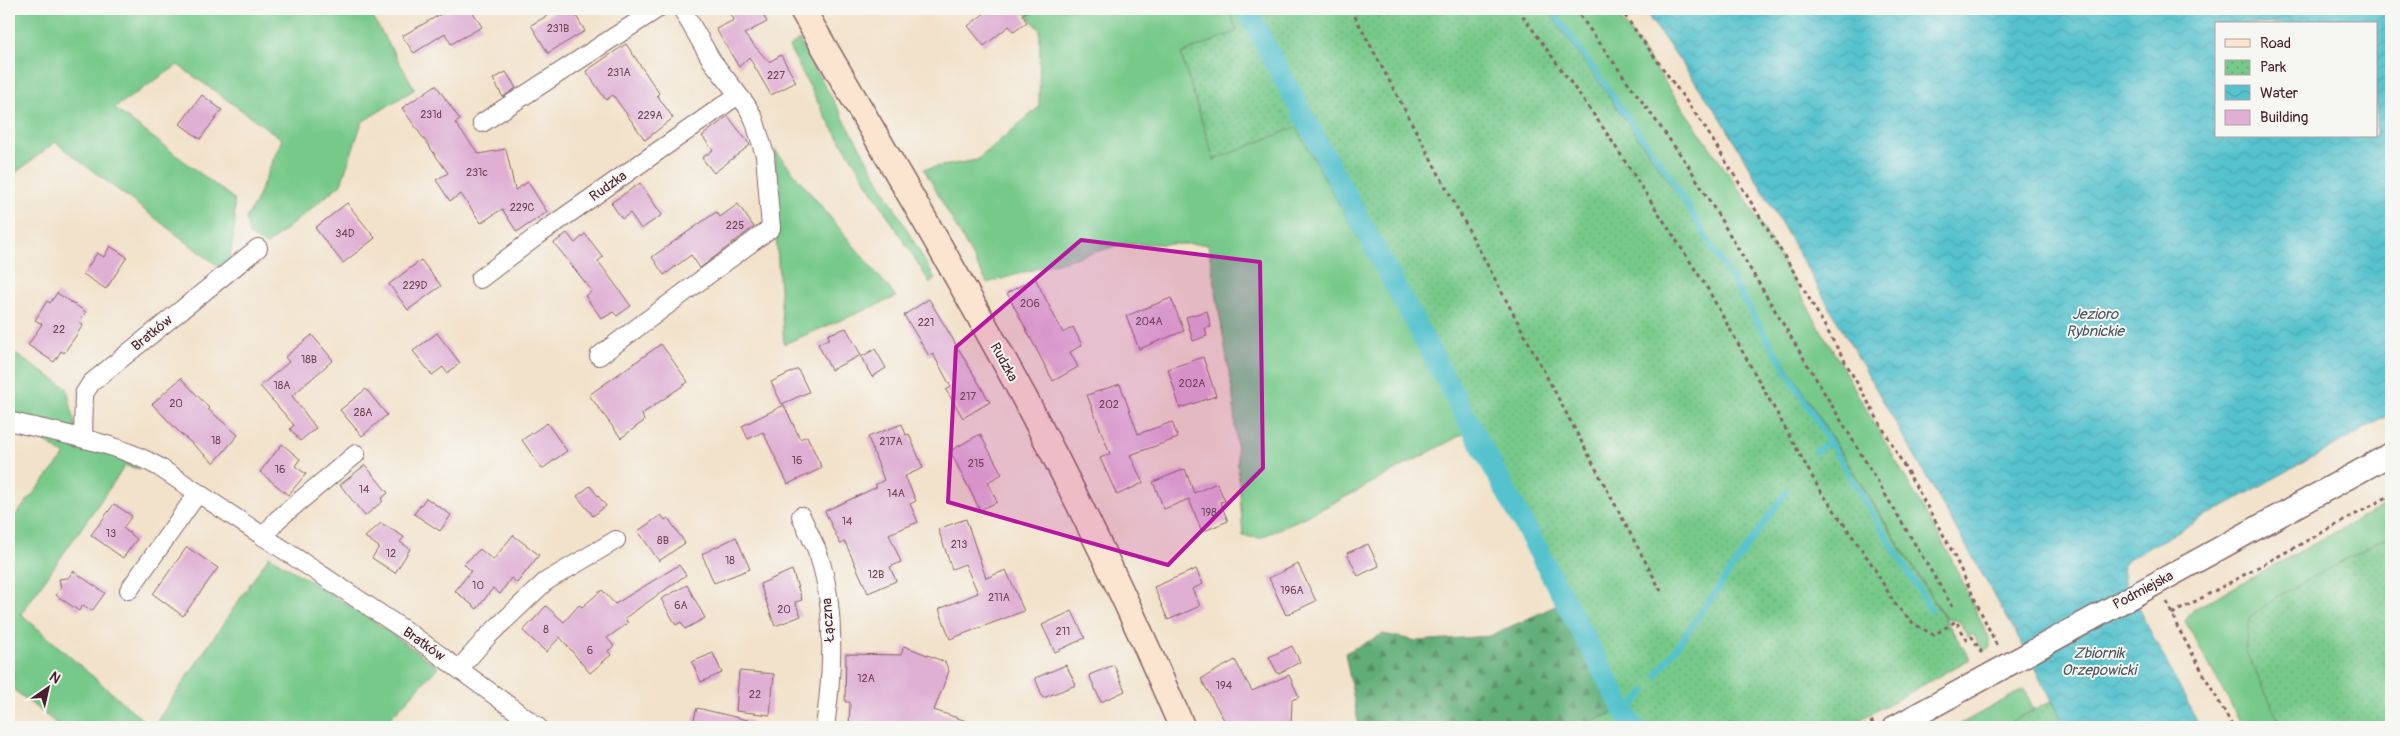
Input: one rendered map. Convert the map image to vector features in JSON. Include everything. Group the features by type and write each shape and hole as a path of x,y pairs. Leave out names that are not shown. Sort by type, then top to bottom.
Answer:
{"main road":[{"name":"Rudzka","path":"802,9 1030,408 1107,560 1182,727"}],"street":[{"path":"482,123 657,9"},
{"path":"599,356 772,228 762,140 754,119 712,61 682,9"},
{"name":"Rudzka","path":"480,280 545,230 738,95"},
{"name":"Bratków","path":"83,438 84,394 91,382 258,248"},
{"name":"Bratków","path":"9,421 83,438 144,458 459,668 538,727"},
{"path":"264,537 277,520 356,454"},
{"name":"Podmiejska","path":"1895,727 2004,656 2161,591 2391,454"},
{"path":"129,590 198,493"},
{"name":"Łączna","path":"801,516 816,548 824,576 828,609 830,692 825,727"},
{"name":"Bratków","path":"459,668 488,636 545,582 616,540"}],"path":[{"path":"1351,9 1661,590"},
{"path":"1518,9 1604,129 1706,286 1818,487 1871,563 1895,604 1914,624 1934,635 1956,621 1967,640 1972,637 1980,652"},
{"path":"1575,9 1688,165 1952,606"},
{"path":"1620,9 1718,147 1798,277 1949,545 2004,656"},
{"path":"2172,614 2391,495"},
{"path":"2161,591 2233,727"},
{"path":"2228,727 2230,722"}],"highlighted area":[{"path":"1081,240 1260,262 1263,468 1168,565 948,502 956,347"}],"green space":[{"path":"9,9 368,9 415,89 362,122 341,184 267,245 249,235 246,218 255,203 282,139 178,65 114,108 234,199 235,224 229,263 218,266 55,142 9,178"},
{"path":"1022,9 1229,9 1237,31 1181,54 1214,160 1296,126 1467,432 1338,501 1260,538 1243,536 1233,396 1208,244 1123,244 987,283 924,169 977,160 1039,107 1040,30"},
{"path":"1229,9 1547,9 1691,213 1970,659 1847,727 1631,727 1296,127 1214,160 1181,54 1237,31"},
{"path":"1547,9 1614,9 1748,202 1949,554 1990,640 1990,647 1983,651 1973,634 1968,637 1959,621 1946,619 1691,213"},
{"path":"799,40 935,279 930,283 825,116 789,47"},
{"path":"775,150 896,297 784,344 776,236"},
{"path":"9,350 67,388 76,430 9,413"},
{"path":"38,437 111,453 140,469 125,466 21,614 151,727 61,727 9,686 9,523 65,455"},
{"path":"2391,502 2391,535 2278,596 2250,617 2282,727 2243,727 2185,621 2194,609"},
{"path":"2391,535 2391,727 2282,727 2245,650 2250,617 2278,596"},
{"path":"269,556 374,621 438,667 382,727 153,727"},
{"path":"1562,603 1621,710 1580,727 1359,727 1345,653 1383,634 1417,641 1490,636"},
{"path":"2024,689 2034,710 2001,727 1955,727"},
{"path":"2052,701 2066,727 2001,727"},
{"path":"1621,710 1631,727 1580,727"}],"water":[{"name":"Jezioro Rybnickie","path":"1643,9 2391,9 2391,414 2128,559 2122,569 2124,581 2200,727 2066,727 2017,635 1721,118"}],"building":[{"path":"450,9 471,9 482,27 451,44 445,33 414,53 402,36"},
{"path":"559,9 572,9 585,31 548,53 531,25"},
{"path":"728,9 760,9 767,22 744,34 769,62 781,55 796,82 771,95 749,57 739,67 716,29 734,20"},
{"path":"990,9 1030,9 1022,15 1027,22 1014,32 1009,26 984,46 968,26"},
{"path":"626,44 659,93 657,95 673,118 645,140 613,95 606,100 586,71"},
{"path":"506,72 516,88 503,97 493,79"},
{"path":"436,85 460,120 455,123 479,154 506,149 515,190 528,182 547,212 517,232 502,209 481,223 461,194 450,201 436,180 448,173 402,108"},
{"path":"202,95 222,110 200,139 180,124"},
{"path":"728,116 750,145 714,173 702,158 713,150 702,136"},
{"path":"640,183 662,215 641,229 630,213 622,219 611,203"},
{"path":"347,203 375,238 343,263 315,228"},
{"path":"738,204 754,227 700,268 691,255 664,275 652,257 716,212 720,217"},
{"path":"567,233 575,243 585,234 603,257 598,261 631,306 617,316 613,312 602,319 585,296 592,291 554,243"},
{"path":"110,246 127,257 106,289 83,274 97,253 104,257"},
{"path":"421,260 441,286 408,310 389,284"},
{"path":"1035,278 1063,333 1073,327 1082,345 1070,352 1078,367 1053,381 1007,293"},
{"path":"57,293 86,312 79,322 83,325 64,353 61,351 54,362 28,345 42,324 35,320 47,301 50,303"},
{"path":"1171,298 1184,331 1139,349 1126,316"},
{"path":"929,299 990,402 963,418 946,390 951,387 933,354 929,356 904,315"},
{"path":"1207,311 1211,327 1205,328 1207,336 1193,341 1186,317"},
{"path":"846,328 861,355 831,370 818,344 830,338 827,335"},
{"path":"437,333 460,363 447,373 443,367 432,375 413,351"},
{"path":"312,335 333,360 292,396 316,428 300,441 290,429 294,425 260,386 289,362 285,357"},
{"path":"661,344 688,382 642,414 644,421 621,438 589,395"},
{"path":"875,349 886,368 872,377 861,357"},
{"path":"1203,357 1216,396 1180,408 1168,369"},
{"path":"798,369 809,392 782,404 771,382"},
{"path":"181,378 208,409 238,435 214,463 180,433 152,404"},
{"path":"1120,384 1138,434 1172,422 1178,438 1130,455 1143,483 1117,495 1100,458 1110,454 1087,395"},
{"path":"366,389 387,415 362,436 340,410"},
{"path":"784,405 800,439 807,436 822,468 788,484 763,432 748,439 742,426"},
{"path":"547,423 567,451 542,469 522,440"},
{"path":"902,424 906,435 909,434 923,468 905,476 916,501 910,504 918,522 889,534 901,562 890,567 896,581 868,593 845,542 840,544 825,511 877,487 875,485 884,480 868,437"},
{"path":"980,434 1002,474 988,482 997,502 980,510 950,451"},
{"path":"282,444 300,459 295,466 306,474 288,495 260,472"},
{"path":"365,465 388,493 381,499 383,501 365,516 340,485"},
{"path":"1185,469 1194,493 1217,483 1225,501 1220,502 1228,521 1202,532 1189,499 1164,509 1153,482"},
{"path":"590,486 606,506 593,516 577,496"},
{"path":"426,498 451,515 440,531 414,514"},
{"path":"114,504 132,516 123,528 137,539 123,558 91,535"},
{"path":"661,515 665,520 668,518 685,543 659,561 638,531"},
{"path":"966,519 986,578 1006,570 1024,611 950,639 939,609 978,593 965,564 952,569 938,529"},
{"path":"381,523 404,537 400,542 410,549 395,573 372,558 379,547 365,537"},
{"path":"513,535 539,555 517,583 511,578 500,594 493,588 477,609 455,591 471,571 464,564 480,549 493,560"},
{"path":"736,537 750,569 714,583 702,554"},
{"path":"1368,544 1379,566 1358,576 1347,553"},
{"path":"187,547 218,568 183,616 153,594"},
{"path":"1298,564 1316,601 1286,615 1269,578"},
{"path":"679,565 686,575 625,618 628,623 607,638 614,646 608,651 611,655 590,673 560,637 546,652 523,631 546,606 564,622 579,605 582,607 602,590 615,604"},
{"path":"1196,569 1203,584 1192,589 1200,606 1168,620 1154,587"},
{"path":"792,570 802,600 795,602 801,616 775,626 760,584"},
{"path":"73,571 105,593 92,611 83,605 79,611 56,595 61,588 59,579 68,578"},
{"path":"687,585 705,618 685,629 681,622 676,625 661,599"},
{"path":"1072,611 1085,638 1055,652 1042,625"},
{"path":"904,646 945,662 949,671 934,710 975,724 975,727 849,727 850,702 845,702 846,654 901,655"},
{"path":"1292,646 1300,662 1278,674 1269,657"},
{"path":"713,653 722,673 701,682 692,662"},
{"path":"1235,660 1252,691 1289,675 1299,697 1292,700 1291,727 1228,727 1201,679"},
{"path":"1066,665 1076,685 1043,698 1035,678"},
{"path":"1114,665 1125,691 1101,702 1089,675"},
{"path":"739,671 774,674 770,715 736,711"},
{"path":"697,708 752,721 752,727 710,727 693,723"}],"waterway":[{"path":"1246,9 1633,727"},
{"path":"1551,9 1670,177 1931,610"},
{"path":"1816,452 1829,441"},
{"path":"1657,675 1786,492"},
{"path":"1626,714 1645,691"}],"water label":[{"name":"Zbiornik Orzepowicki","path":"2099,662"}]}
